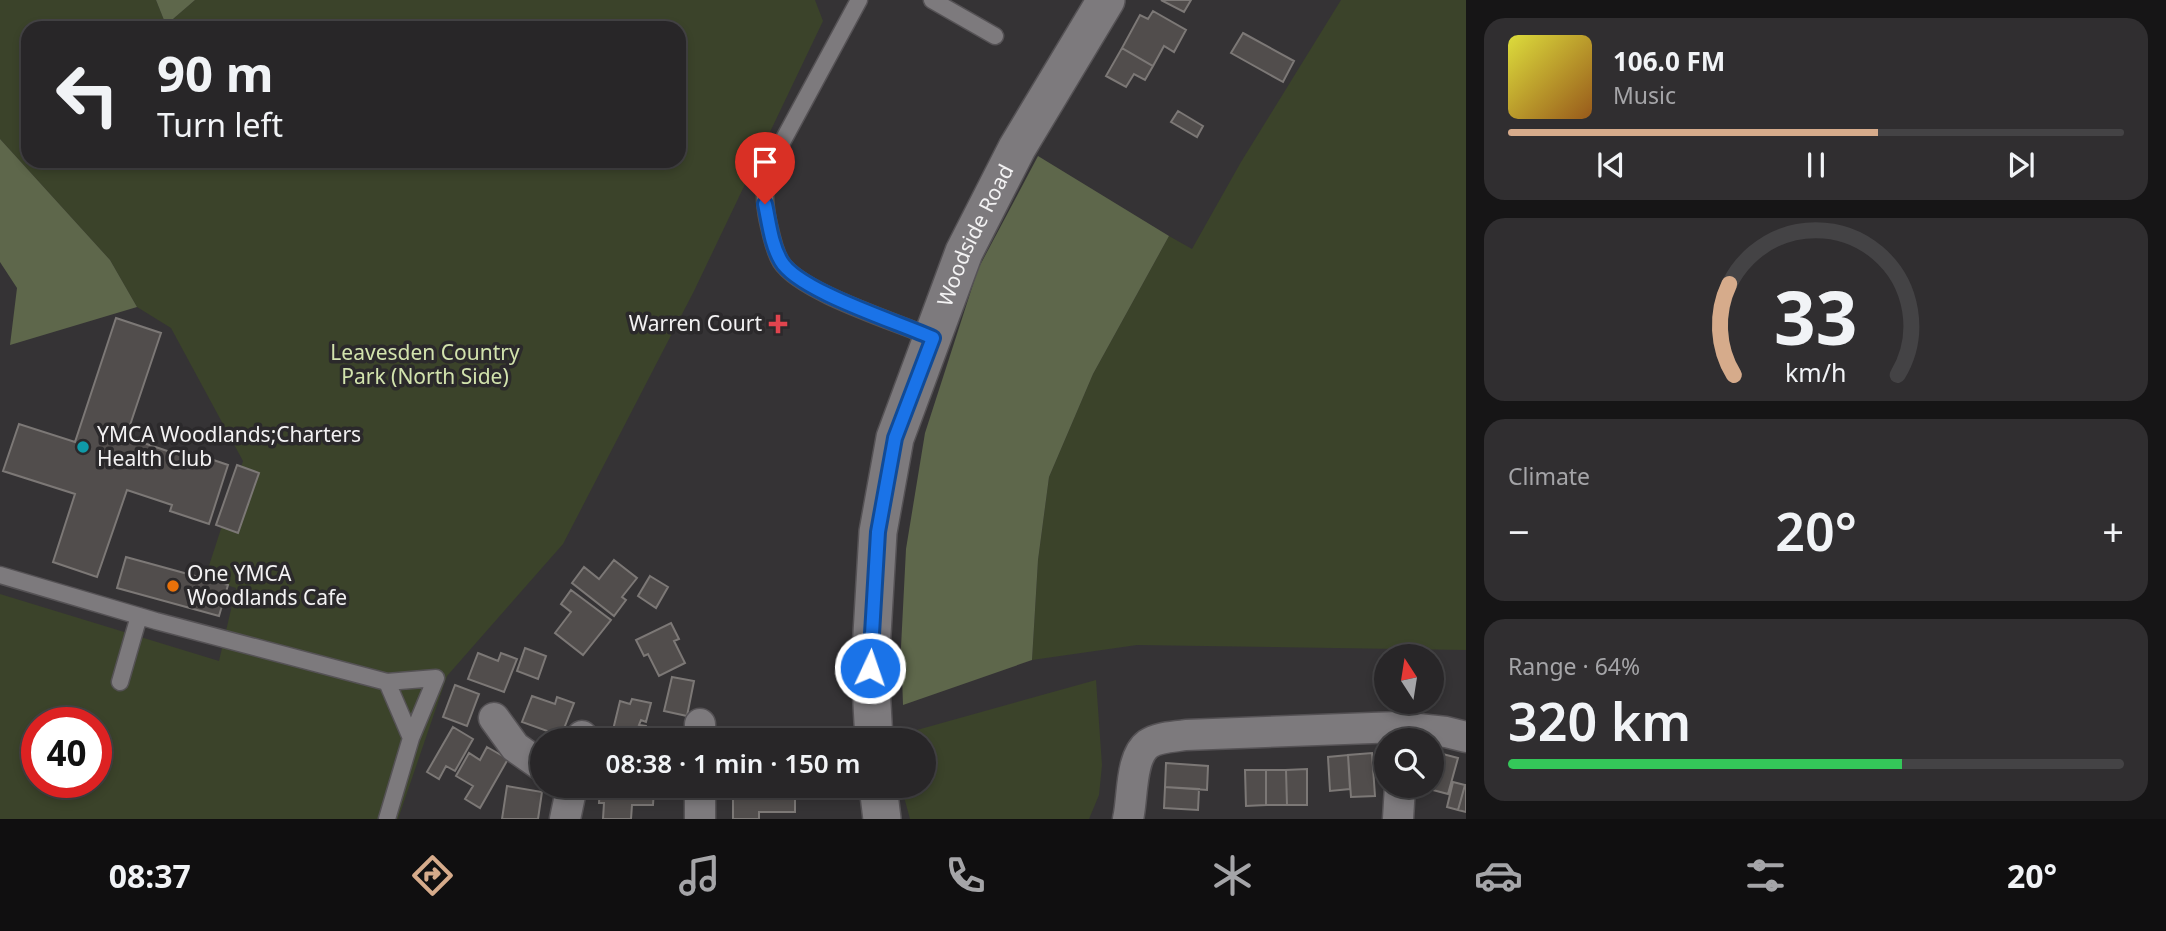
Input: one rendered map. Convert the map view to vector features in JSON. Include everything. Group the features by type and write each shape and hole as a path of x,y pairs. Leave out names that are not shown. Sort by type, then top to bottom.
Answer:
{"street":[{"name":"Woodside Road","path":"873,728 870,668 878,532 895,438 964,252 1017,148 1106,0"},
{"path":"494,718 515,747 530,758"},
{"path":"1444,732 1466,737"},
{"path":"1128,819 1133,801 1137,758 1147,744 1164,738 1186,735 1374,734"},
{"path":"565,819 569,798"},
{"path":"700,798 700,819"},
{"path":"879,798 882,819"},
{"path":"1398,819 1399,798"}],"lane":[{"path":"859,0 773,159 765,179 765,204 771,233 781,262 802,282 933,338"},
{"path":"932,0 995,36"},
{"path":"0,575 139,616 387,682 436,678 411,738 387,819"},
{"path":"120,682 139,616"},
{"path":"387,682 411,738"}],"green space":[{"name":"Leavesden Country Park (North Side)","path":"0,0 156,0 164,21 21,21 21,162 0,139"},
{"path":"156,0 195,0 171,21 164,21"},
{"name":"Leavesden Country Park (North Side)","path":"195,0 815,0 823,21 694,291 563,544 447,676 398,819 0,819 0,594 219,661 236,588 205,578 243,461 171,328 137,307 110,260 26,168 686,168 686,21 171,21"},
{"path":"1341,0 1466,0 1466,650 1444,650 1444,644 1374,644 1374,649 1137,645 1032,660 1038,560 1049,477 1093,374 1169,236 1192,249 1241,162"},
{"path":"0,139 21,162 21,168 26,168 110,260 137,307 10,345 17,288 0,262"},
{"path":"1038,156 1169,236 1093,374 1049,477 1038,560 1032,660 903,705 901,647 906,549 925,433 978,269"},
{"path":"1096,680 1102,765 1099,795 1089,819 910,819 904,798 936,798 936,728 924,728"}],"building":[{"path":"1161,0 1191,0 1184,12"},
{"path":"1153,11 1186,30 1174,52 1164,46 1153,66 1122,48 1140,15 1148,19"},
{"path":"1243,33 1294,61 1283,82 1231,53"},
{"path":"1122,48 1153,66 1145,80 1134,74 1126,87 1106,76"},
{"path":"1178,111 1203,126 1197,137 1171,122"},
{"name":"YMCA Woodlands;Charters Health Club","path":"116,318 161,333 126,437 188,458 190,452 228,465 209,524 170,511 172,505 127,490 97,577 53,562 75,494 3,471 19,424 75,442"},
{"path":"237,465 259,473 238,533 216,525"},
{"name":"One YMCA Woodlands Cafe","path":"126,557 228,585 219,616 117,588"},
{"path":"614,560 637,578 622,597 626,600 614,616 572,583 584,567 599,579"},
{"path":"650,576 668,587 656,608 638,596"},
{"path":"571,590 611,620 583,655 555,633 571,612 561,604"},
{"path":"671,623 679,639 674,641 685,663 659,676 648,654 644,656 636,640"},
{"path":"525,648 546,656 538,679 517,671"},
{"path":"478,653 498,661 501,653 517,659 504,692 468,679"},
{"path":"672,677 694,681 687,716 664,711"},
{"path":"455,685 479,694 467,726 443,717"},
{"path":"532,696 555,704 557,697 574,703 564,728 539,728 522,722"},
{"path":"632,699 651,703 646,722 641,720 639,725 647,728 613,728 620,701 630,704"},
{"path":"453,727 473,739 455,771 446,766 439,779 427,772"},
{"path":"487,747 508,759 480,808 465,799 473,786 456,776 469,753 480,760"},
{"path":"1372,753 1374,796 1351,797 1348,755"},
{"path":"1444,754 1458,758 1448,794 1444,793"},
{"path":"1348,755 1350,789 1330,791 1328,757"},
{"path":"1166,763 1208,766 1207,790 1165,787"},
{"path":"1307,769 1307,805 1287,805 1286,770"},
{"path":"1245,770 1266,770 1266,805 1246,806"},
{"path":"1266,770 1286,770 1287,805 1266,805"},
{"path":"1453,782 1465,785 1458,810 1447,807"},
{"path":"1466,785 1466,812 1458,810"},
{"path":"507,786 530,790 530,798 541,798 538,819 502,819"},
{"path":"1165,787 1199,789 1198,810 1164,808"},
{"path":"599,798 653,798 653,805 632,805 631,819 603,819 604,803 599,803"},
{"path":"733,798 795,798 795,812 759,812 759,819 733,819"}],"place":[{"name":"Warren Court","path":"778,324"},
{"name":"YMCA Woodlands;Charters Health Club","path":"83,447"},
{"name":"One YMCA Woodlands Cafe","path":"173,586"}],"route":[{"path":"765,204 781,262 802,282 933,338 895,438 878,532 870,668"}]}
